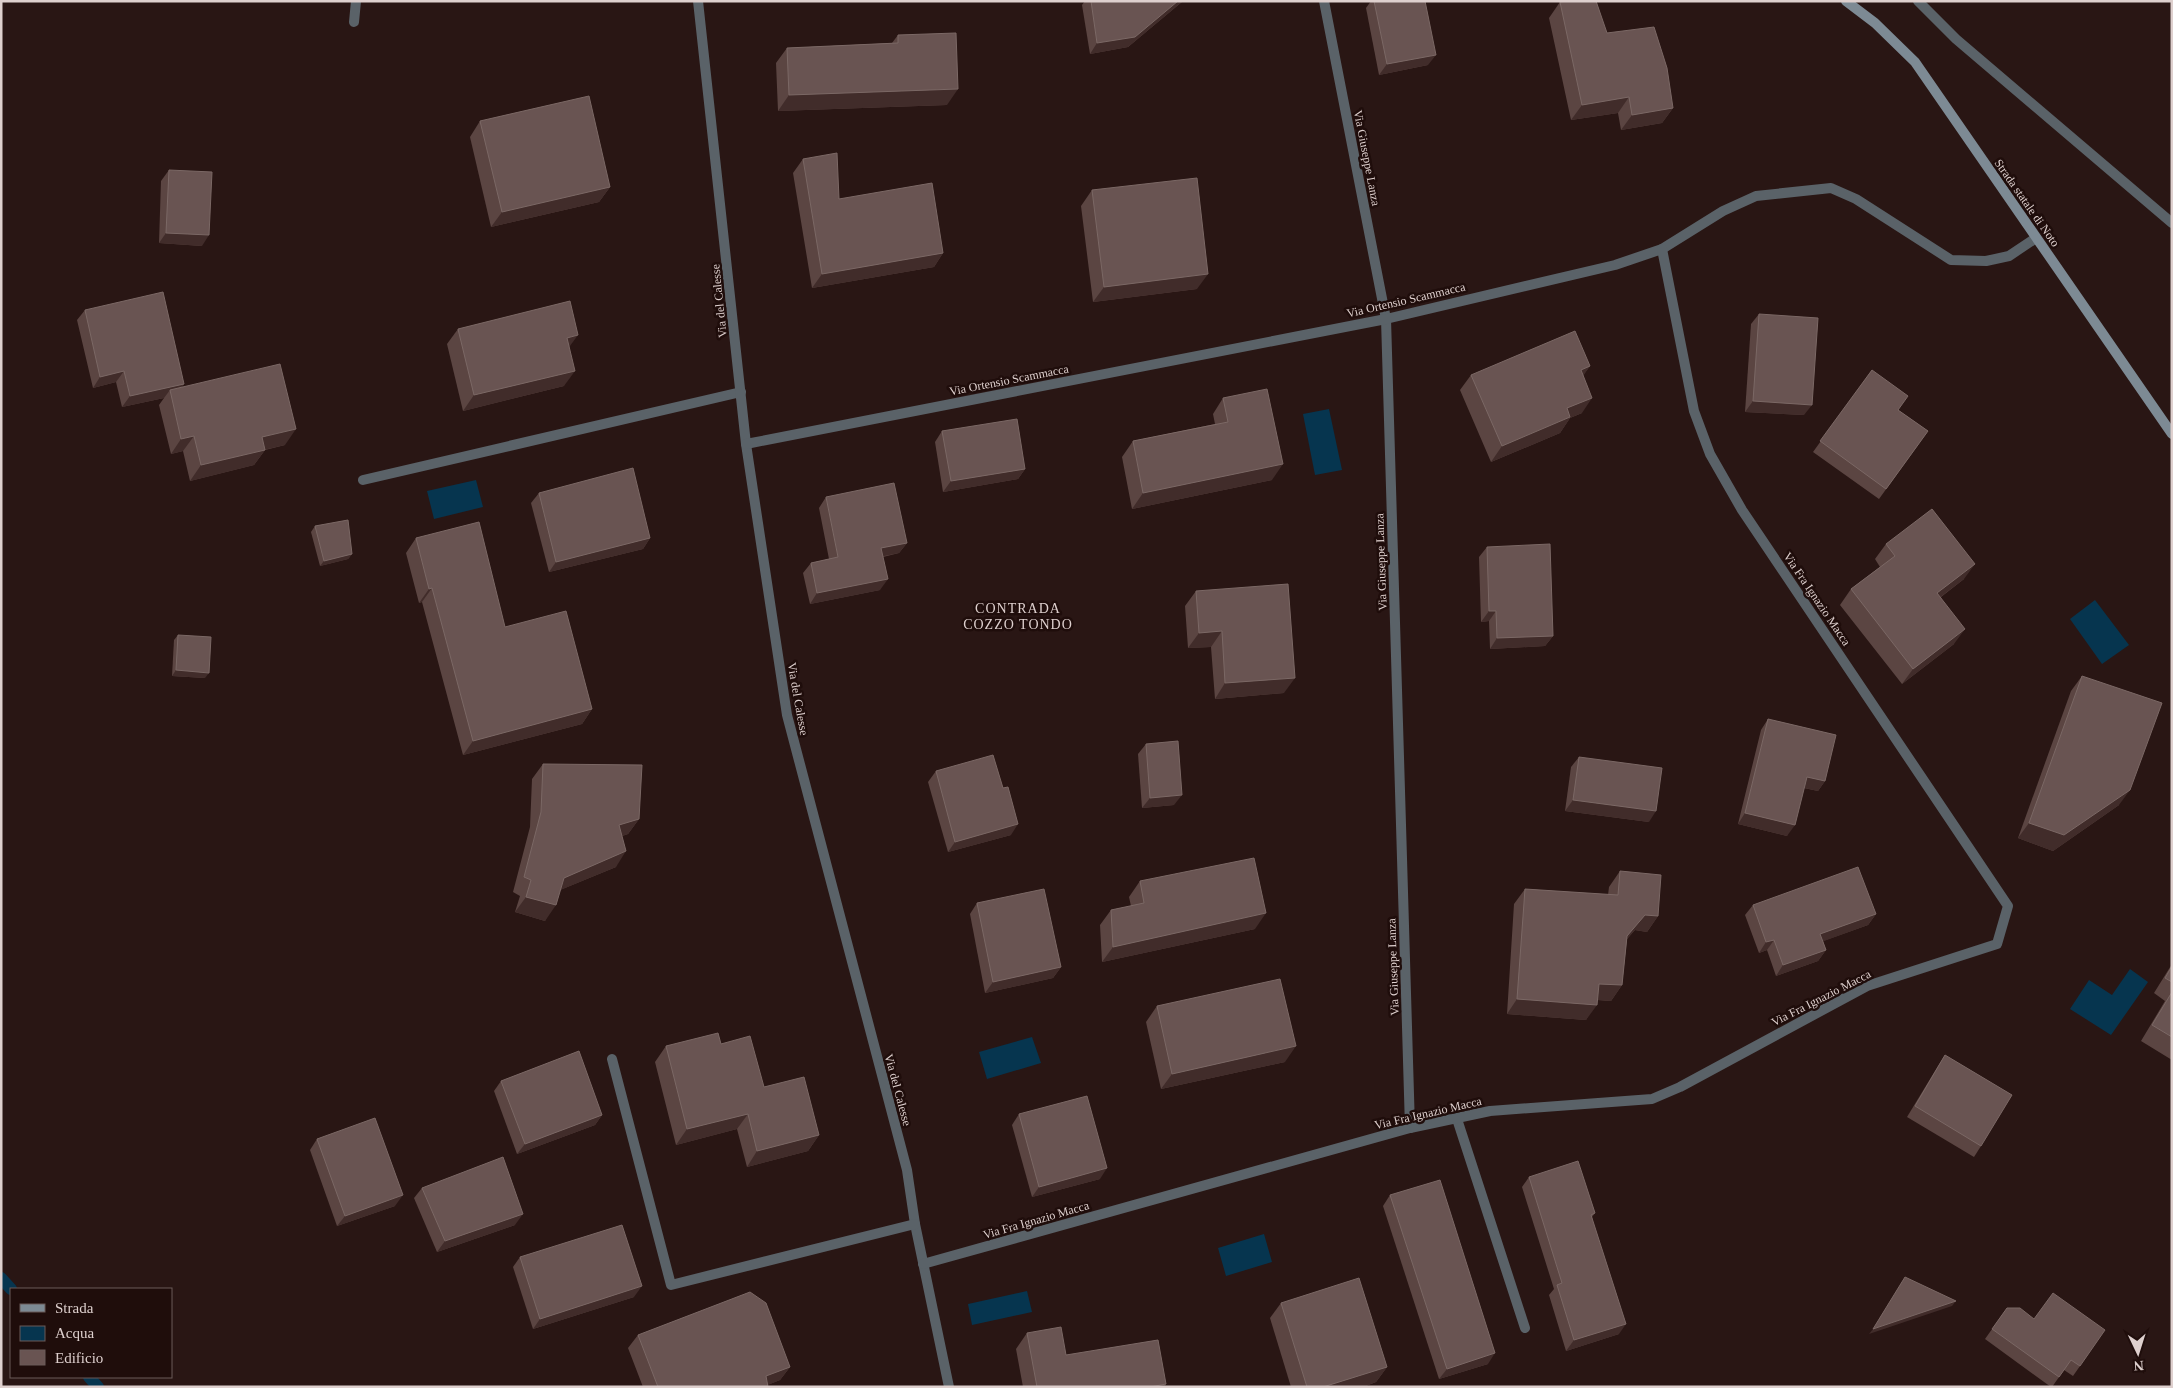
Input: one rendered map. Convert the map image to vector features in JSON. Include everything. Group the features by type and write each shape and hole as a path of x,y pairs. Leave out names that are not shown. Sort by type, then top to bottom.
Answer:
{"main road":[{"name":"Strada statale di Noto","path":"1846,1 1875,23 1915,62 2172,434"}],"street":[{"path":"354,22 356,1"},
{"name":"Via del Calesse","path":"698,1 746,444 786,715 825,868 907,1170 915,1224 949,1387"},
{"name":"Via Giuseppe Lanza","path":"1324,1 1386,319 1410,1128"},
{"path":"1918,1 1956,39 2172,223"},
{"name":"Via Ortensio Scammacca","path":"746,444 1386,319 1614,265 1662,249 1724,211 1756,196 1831,188 1856,199 1951,260 1986,261 2009,256 2036,238"},
{"name":"Via Fra Ignazio Macca","path":"923,1264 1410,1128 1490,1111 1652,1099 1680,1086 1867,986 1998,944 2008,906 1742,510 1710,454 1694,411 1662,249"},
{"path":"363,480 741,392"},
{"path":"612,1059 671,1285 915,1224"},
{"path":"1457,1119 1525,1328"}],"water":[{"path":"1329,409 1342,470 1315,475 1303,414"},
{"path":"476,480 483,507 434,519 427,491"},
{"path":"2095,600 2129,645 2102,664 2070,619"},
{"path":"2130,969 2148,982 2111,1035 2070,1009 2089,980 2112,995"},
{"path":"1032,1037 1041,1063 987,1079 979,1052"},
{"path":"1264,1234 1272,1262 1226,1276 1218,1248"},
{"path":"1027,1291 1032,1312 972,1325 968,1304"}],"building":[{"path":"1091,1 1178,1 1135,37 1097,43"},
{"path":"1374,1 1425,1 1436,55 1387,64"},
{"path":"1596,1 1607,33 1654,27 1667,68 1673,108 1632,115 1629,97 1582,105 1560,2"},
{"path":"956,33 958,89 789,95 787,48 898,43 898,35"},
{"path":"589,96 610,187 502,212 480,121"},
{"path":"837,153 839,199 932,183 943,253 822,274 803,159"},
{"path":"169,170 212,172 209,235 166,233"},
{"path":"1197,178 1208,274 1104,287 1092,190"},
{"path":"163,292 184,384 130,396 124,371 100,377 85,310"},
{"path":"570,301 578,335 567,338 575,371 474,395 458,329"},
{"path":"1759,314 1818,318 1812,405 1753,401"},
{"path":"1575,331 1590,366 1581,370 1592,398 1567,408 1570,417 1502,446 1471,375"},
{"path":"280,364 296,429 262,437 265,450 201,465 194,436 181,439 170,390"},
{"path":"1872,370 1908,396 1898,410 1928,431 1886,489 1820,441"},
{"path":"1267,389 1283,464 1143,493 1133,441 1228,422 1223,398"},
{"path":"1017,419 1025,469 951,481 942,431"},
{"path":"633,468 650,538 556,562 539,493"},
{"path":"894,483 907,543 881,548 888,579 817,593 811,563 838,557 826,497"},
{"path":"1932,509 1975,564 1937,593 1965,629 1913,669 1851,589 1895,556 1886,544"},
{"path":"348,520 352,554 324,561 315,526"},
{"path":"479,522 505,627 566,611 592,709 473,741 432,588 429,589 416,538"},
{"path":"1550,544 1553,636 1497,638 1496,611 1489,611 1487,547"},
{"path":"1288,584 1295,678 1225,683 1222,631 1199,633 1196,591"},
{"path":"178,635 211,637 209,673 176,670"},
{"path":"2082,676 2162,703 2130,790 2064,835 2029,823"},
{"path":"1768,719 1836,735 1825,781 1807,777 1795,825 1745,813"},
{"path":"1178,741 1182,795 1150,798 1146,744"},
{"path":"993,755 1003,788 1008,787 1018,824 955,842 936,771"},
{"path":"1579,757 1662,768 1656,811 1573,800"},
{"path":"543,764 642,765 639,819 619,825 626,851 564,878 556,905 526,897 531,880 524,877 541,812"},
{"path":"1254,858 1266,913 1113,947 1111,910 1144,903 1140,881"},
{"path":"1858,867 1876,914 1820,934 1826,950 1783,965 1774,940 1766,942 1753,905"},
{"path":"1620,871 1661,875 1658,916 1645,915 1627,936 1622,985 1599,984 1597,1005 1517,999 1525,889 1618,895"},
{"path":"1044,889 1061,967 993,982 977,903"},
{"path":"2172,966 2172,982 2165,978"},
{"path":"1280,979 1296,1046 1172,1074 1157,1006"},
{"path":"2172,992 2172,1037 2152,1025"},
{"path":"718,1033 721,1044 750,1036 764,1087 804,1077 819,1135 757,1151 748,1114 687,1129 666,1046"},
{"path":"579,1051 602,1115 525,1144 501,1081"},
{"path":"1945,1055 2012,1095 1981,1146 1915,1106"},
{"path":"1087,1096 1107,1168 1039,1187 1019,1114"},
{"path":"375,1118 403,1195 345,1216 317,1139"},
{"path":"503,1157 523,1214 445,1241 422,1188"},
{"path":"1578,1161 1595,1213 1591,1215 1626,1324 1574,1340 1557,1285 1562,1283 1529,1177"},
{"path":"1440,1180 1495,1353 1447,1369 1390,1195"},
{"path":"622,1225 642,1286 540,1319 520,1257"},
{"path":"1905,1277 1956,1301 1873,1329"},
{"path":"1359,1278 1387,1367 1323,1387 1307,1387 1281,1303"},
{"path":"750,1292 766,1303 790,1367 766,1376 768,1387 658,1387 638,1335"},
{"path":"2053,1293 2105,1330 2080,1366 2071,1360 2059,1377 1992,1329 2007,1308 2020,1308 2034,1319"},
{"path":"1061,1327 1066,1355 1158,1340 1166,1384 1150,1387 1037,1387 1027,1333"}],"waterway":[{"path":"1,1278 10,1288"},
{"path":"90,1378 98,1387"}],"district":[{"name":"CONTRADA COZZO TONDO","path":"1018,616"}]}
